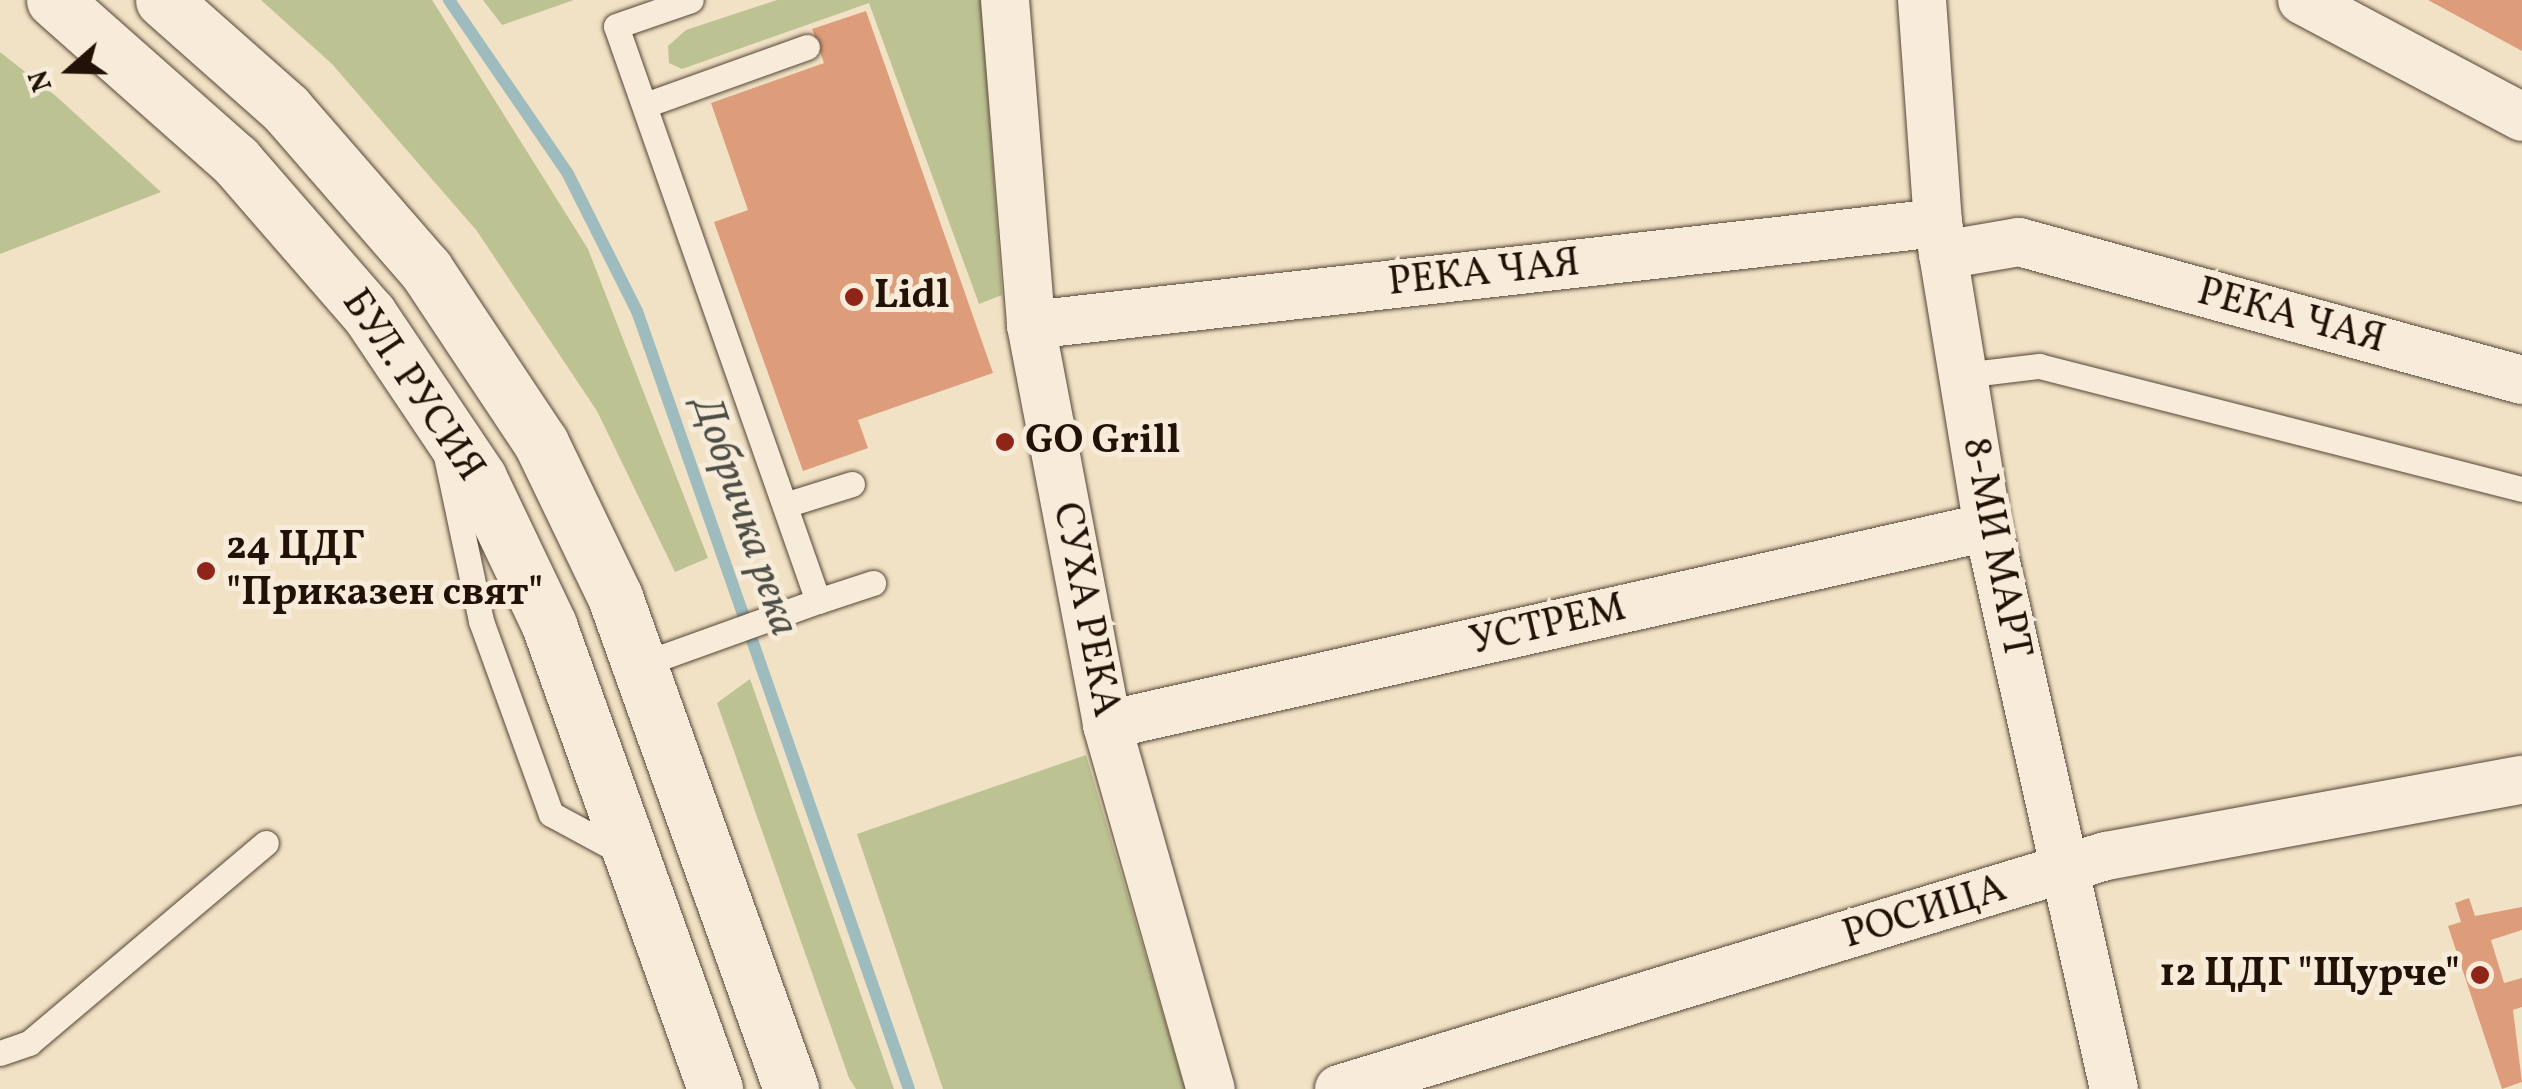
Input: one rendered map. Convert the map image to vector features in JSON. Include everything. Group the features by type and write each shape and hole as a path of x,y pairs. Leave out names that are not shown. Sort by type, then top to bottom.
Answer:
{"main road":[{"name":"БУЛ. РУСИЯ","path":"54,0 235,160 369,314 438,417 550,624 715,1089"},
{"name":"БУЛ. РУСИЯ","path":"163,0 286,109 426,270 541,443 640,664 790,1089"}],"street":[{"name":"СУХА РЕКА","path":"1005,0 1031,326 1107,726 1210,1089"},
{"name":"8-МИ МАРТ","path":"1922,0 1940,239 1988,526 2060,872 2114,1089"},
{"path":"2302,0 2522,117"},
{"name":"РЕКА ЧАЯ","path":"1031,326 1940,239 2019,242 2522,380"},
{"name":"УСТРЕМ","path":"1107,726 1988,526"},
{"name":"РОСИЦА","path":"1339,1089 2060,872 2286,823 2522,780"}],"lane":[{"path":"690,0 616,26 788,504 818,601"},
{"path":"645,105 807,47"},
{"path":"1963,375 2039,366 2522,488"},
{"path":"788,504 852,484"},
{"path":"640,664 774,614 873,583"},
{"path":"0,1054 29,1044 266,843"}],"green space":[{"path":"261,0 432,0 588,249 708,558 675,572 597,411 477,231 332,64"},
{"path":"483,0 574,0 502,25"},
{"path":"777,0 981,0 1002,295 979,304 869,3 682,69 669,63 668,46 686,30"},
{"path":"0,52 57,97 161,192 0,254"},
{"path":"750,679 894,1089 856,1089 849,1078 717,703"},
{"path":"1086,755 1185,1089 943,1089 857,834"}],"building":[{"path":"2428,0 2522,0 2522,51"},
{"name":"Lidl","path":"866,11 993,373 858,420 868,448 803,471 714,222 748,210 711,103 824,63 812,29"},
{"path":"2469,898 2475,916 2522,907 2522,930 2491,940 2504,983 2522,978 2522,1007 2513,1010 2522,1082 2502,1089 2448,926 2461,922 2455,903"}],"waterway":[{"name":"Добричка река","path":"449,0 568,174 637,311 909,1089"}],"place":[{"name":"Lidl","path":"854,297"},
{"name":"GO Grill","path":"1005,442"},
{"name":"24 ЦДГ \"Приказен свят\"","path":"206,571"},
{"name":"12 ЦДГ \"Щурче\"","path":"2480,975"}]}
